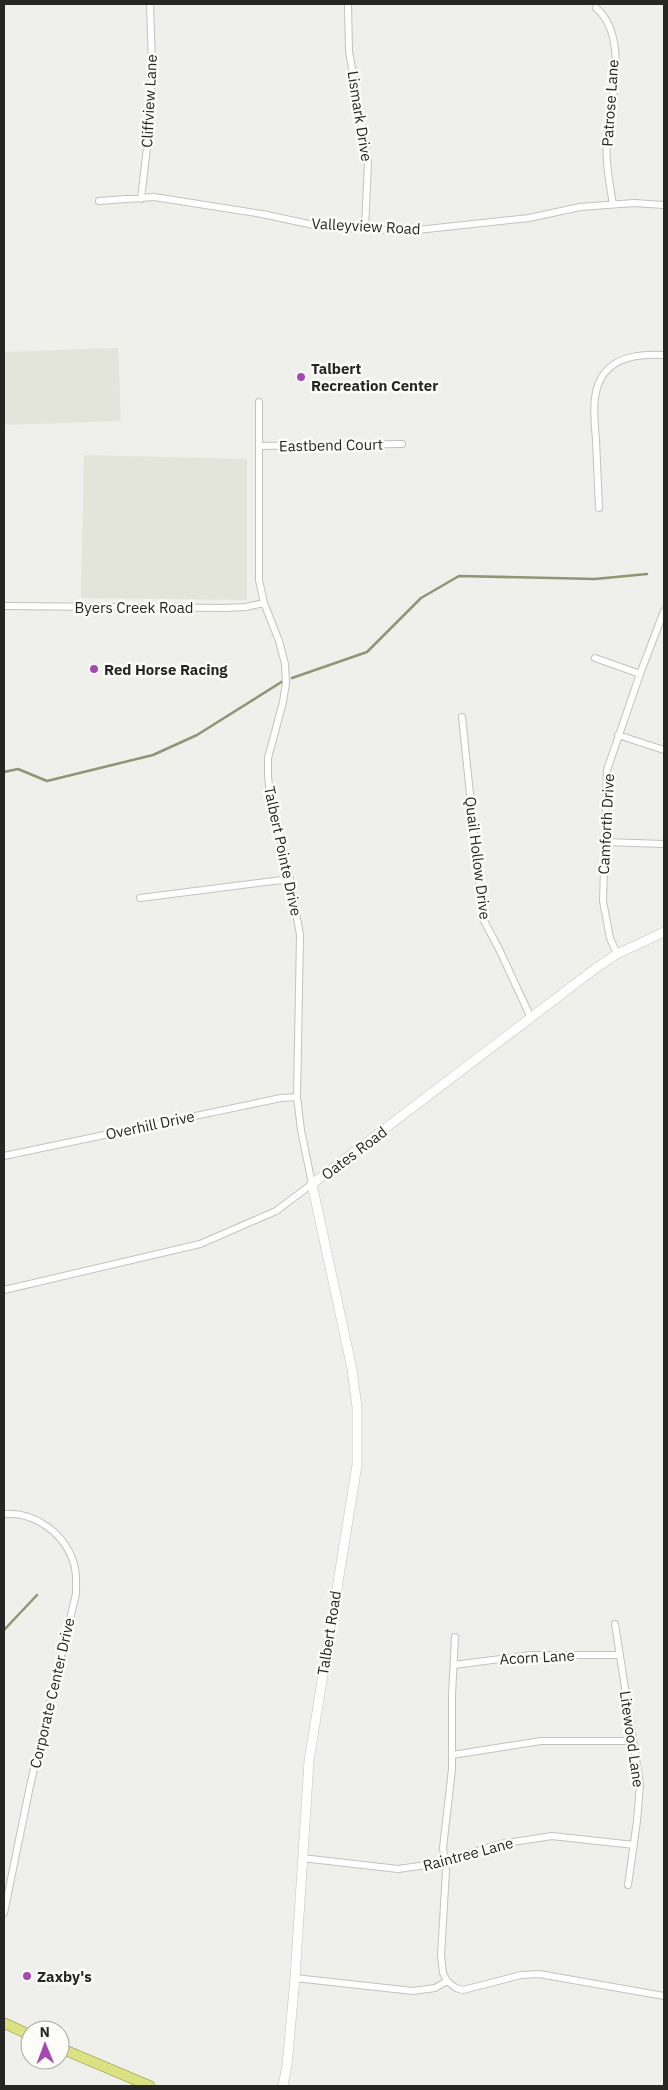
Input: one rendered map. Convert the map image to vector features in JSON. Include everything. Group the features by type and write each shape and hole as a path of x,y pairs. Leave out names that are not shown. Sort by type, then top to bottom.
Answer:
{"main road":[{"path":"4,2024 20,2031"},
{"path":"70,2052 150,2086"}],"street":[{"name":"Cliffview Lane","path":"141,198 150,122 152,64 150,4"},
{"name":"Lismark Drive","path":"348,4 349,51 368,162 365,229"},
{"name":"Patrose Lane","path":"596,8 604,15 613,36 615,64 614,96 607,134 606,167 614,204"},
{"name":"Valleyview Road","path":"99,202 154,197 323,227 408,231 529,218 580,207 634,203 664,205"},
{"path":"599,508 594,406 599,384 606,372 624,358 643,354 664,355"},
{"name":"Talbert Pointe Drive","path":"259,402 259,580 264,603 279,641 285,664 286,683 283,702 268,758 268,776 270,795 290,879 300,935 297,1097 300,1130 312,1184"},
{"name":"Eastbend Court","path":"259,446 402,444"},
{"name":"Byers Creek Road","path":"4,606 224,608 246,607 264,603"},
{"name":"Camforth Drive","path":"616,954 608,930 603,901 608,770 618,735 664,612"},
{"path":"595,658 640,674"},
{"name":"Quail Hollow Drive","path":"462,717 483,919 500,949 531,1018"},
{"path":"618,735 664,750"},
{"path":"605,842 664,844"},
{"path":"140,898 290,879"},
{"name":"Oates Road","path":"4,1290 200,1244 276,1211 616,954 664,932"},
{"name":"Overhill Drive","path":"4,1156 281,1098 297,1097"},
{"name":"Talbert Road","path":"283,2086 287,2065 294,1978 309,1761 357,1465 357,1407 352,1369 312,1184"},
{"name":"Corporate Center Drive","path":"4,1514 21,1515 50,1527 62,1540 75,1564 76,1594 30,1786 4,1913"},
{"name":"Litewood Lane","path":"615,1624 640,1784 628,1885"},
{"path":"455,1636 452,1755 449,1806 443,1848 446,1886 441,1955 443,1973 447,1981 456,1988 463,1990 521,1975 538,1974 664,1996"},
{"name":"Acorn Lane","path":"454,1665 532,1655 620,1655"},
{"path":"452,1755 541,1741 632,1741"},
{"name":"Raintree Lane","path":"302,1858 398,1869 414,1868 500,1844 552,1836 634,1846"},
{"path":"294,1978 413,1991 435,1988 447,1981"}],"shaded area":[{"path":"118,348 121,421 4,425 4,352"},
{"path":"84,455 247,459 247,600 81,598"}],"waterway":[{"path":"292,678 367,652 421,598 459,576 595,579 647,574"},
{"path":"4,772 18,769 47,781 153,755 197,735 283,681"},
{"path":"4,1630 37,1595"}],"place":[{"name":"Talbert Recreation Center","path":"301,377"},
{"name":"Red Horse Racing","path":"94,669"},
{"name":"Zaxby's","path":"27,1976"}]}
